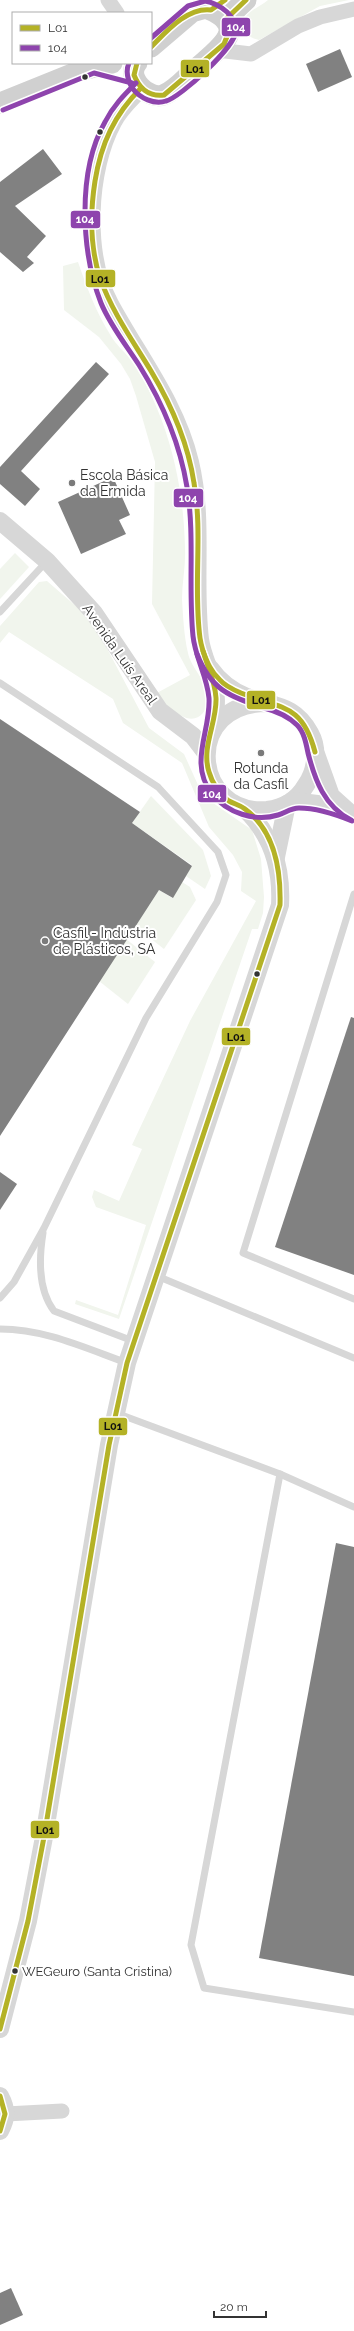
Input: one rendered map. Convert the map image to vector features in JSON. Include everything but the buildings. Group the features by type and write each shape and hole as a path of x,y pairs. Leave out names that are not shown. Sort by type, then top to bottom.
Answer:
{"main road":[{"path":"152,45 192,12 206,8 220,10 246,0"},
{"path":"0,104 103,65 137,76 152,95 163,95 226,42 230,31 220,10"}],"street":[{"path":"108,0 116,12"},
{"path":"217,50 251,54 298,26 320,17 354,9"},
{"path":"137,76 107,135 97,169 92,203 92,238 98,272 109,303 156,380 173,414 190,461 198,519 200,640 214,686 216,701 213,729 206,753 208,771 216,788 229,801 245,809 259,811 274,809 290,802 302,791 310,780 314,766 315,752"},
{"name":"Avenida Luís Areal","path":"0,521 47,561 94,613 160,711 193,736 206,753"},
{"path":"207,664 215,676 235,691 248,697 288,709 302,720 311,735 315,752 331,796 352,813"},
{"path":"213,729 224,716 238,707 254,702 271,703"},
{"path":"290,802 326,805 352,813"},
{"path":"276,860 290,802"},
{"path":"0,2029 28,1921 44,1837 116,1413 127,1363 155,1275 277,919 281,892 276,860 266,833 245,809"},
{"path":"0,2096 6,2108 6,2121 0,2131"},
{"path":"6,2114 62,2111"}],"lane":[{"path":"0,612 47,561"},
{"path":"0,683 158,787 218,852 226,875 217,902 146,1018 44,1228 14,1282 0,1298"},
{"path":"354,894 243,1253 354,1299"},
{"path":"44,1228 41,1256 42,1281 47,1303 54,1311 133,1341"},
{"path":"155,1275 354,1358"},
{"path":"0,1329 20,1329 46,1334 127,1363"},
{"path":"116,1413 280,1474 354,1507"},
{"path":"280,1474 191,1945 204,1988 354,2012"}],"shaded area":[{"path":"268,0 349,0 320,6 259,40 255,39 244,31 244,19 249,13"},
{"path":"78,262 92,300 101,318 115,342 128,356 140,373 156,405 176,468 184,532 185,561 182,599 184,626 190,660 207,690 208,697 207,705 203,713 191,719 178,714 155,694 190,675 152,604 155,462 130,379 121,364 99,337 64,310 63,266"},
{"path":"15,553 29,567 0,599 0,569"},
{"path":"47,581 92,620 149,728 184,754 203,796 252,830 261,859 264,897 263,913 258,929 252,929 119,1319 75,1304 76,1300 118,1315 146,1225 96,1207 92,1197 94,1190 119,1201 142,1149 132,1145 190,1021 256,901 241,891 242,872 233,855 209,827 182,763 123,723 113,699 9,632 0,643 0,626 39,582"},
{"path":"151,796 203,850 211,876 205,889 186,876 192,865 132,823"},
{"path":"182,882 190,887 196,900 164,949 135,926 159,890 172,898"},
{"path":"126,939 155,962 128,1004 99,981"}],"transit line":[{"name":"L01","path":"152,46 170,28 185,16 202,10 211,10 225,0"},
{"name":"L01","path":"137,64 134,75 142,88 154,95 164,95 224,44 228,34 225,20 246,0"},
{"name":"104","path":"129,64 127,70 128,80 136,92 148,100 157,102 166,101 183,91 217,59 227,48 233,38 236,31 236,25 234,20 225,10 205,1 188,6 152,37"},
{"name":"104","path":"3,110 94,73 132,83"},
{"name":"104","path":"136,83 115,106 105,122 96,142 86,187 86,236 94,283 101,303 155,394 175,439 184,471 191,524 191,599 193,636 209,698 209,710 201,759 205,782 218,801 233,811 242,814 269,817 293,809 306,808 326,812 352,821"},
{"name":"L01","path":"0,2029 28,1921 44,1837 109,1445 127,1363 280,905 279,878 270,840 255,818 243,808 229,801 220,792 210,776 207,763 208,744 216,707 216,698 214,683 200,638 197,599 197,502 188,454 178,425 166,398 110,303 100,278 94,254 92,205 95,181 101,155 105,142 116,120 123,109 141,88"},
{"name":"L01","path":"203,651 212,670 227,686 241,693 279,706 296,716 304,724 315,752"},
{"name":"104","path":"197,654 208,676 223,690 241,700 282,714 297,725 303,734 314,773 327,800 351,820"},
{"name":"L01","path":"0,2096 5,2114 0,2131"}],"place":[{"name":"Escola Básica da Ermida","path":"72,483"},
{"name":"Rotunda da Casfil","path":"261,753"},
{"name":"Casfil - Indústria de Plásticos, SA","path":"45,941"},
{"name":"WEGeuro (Santa Cristina)","path":"15,1971"}]}
